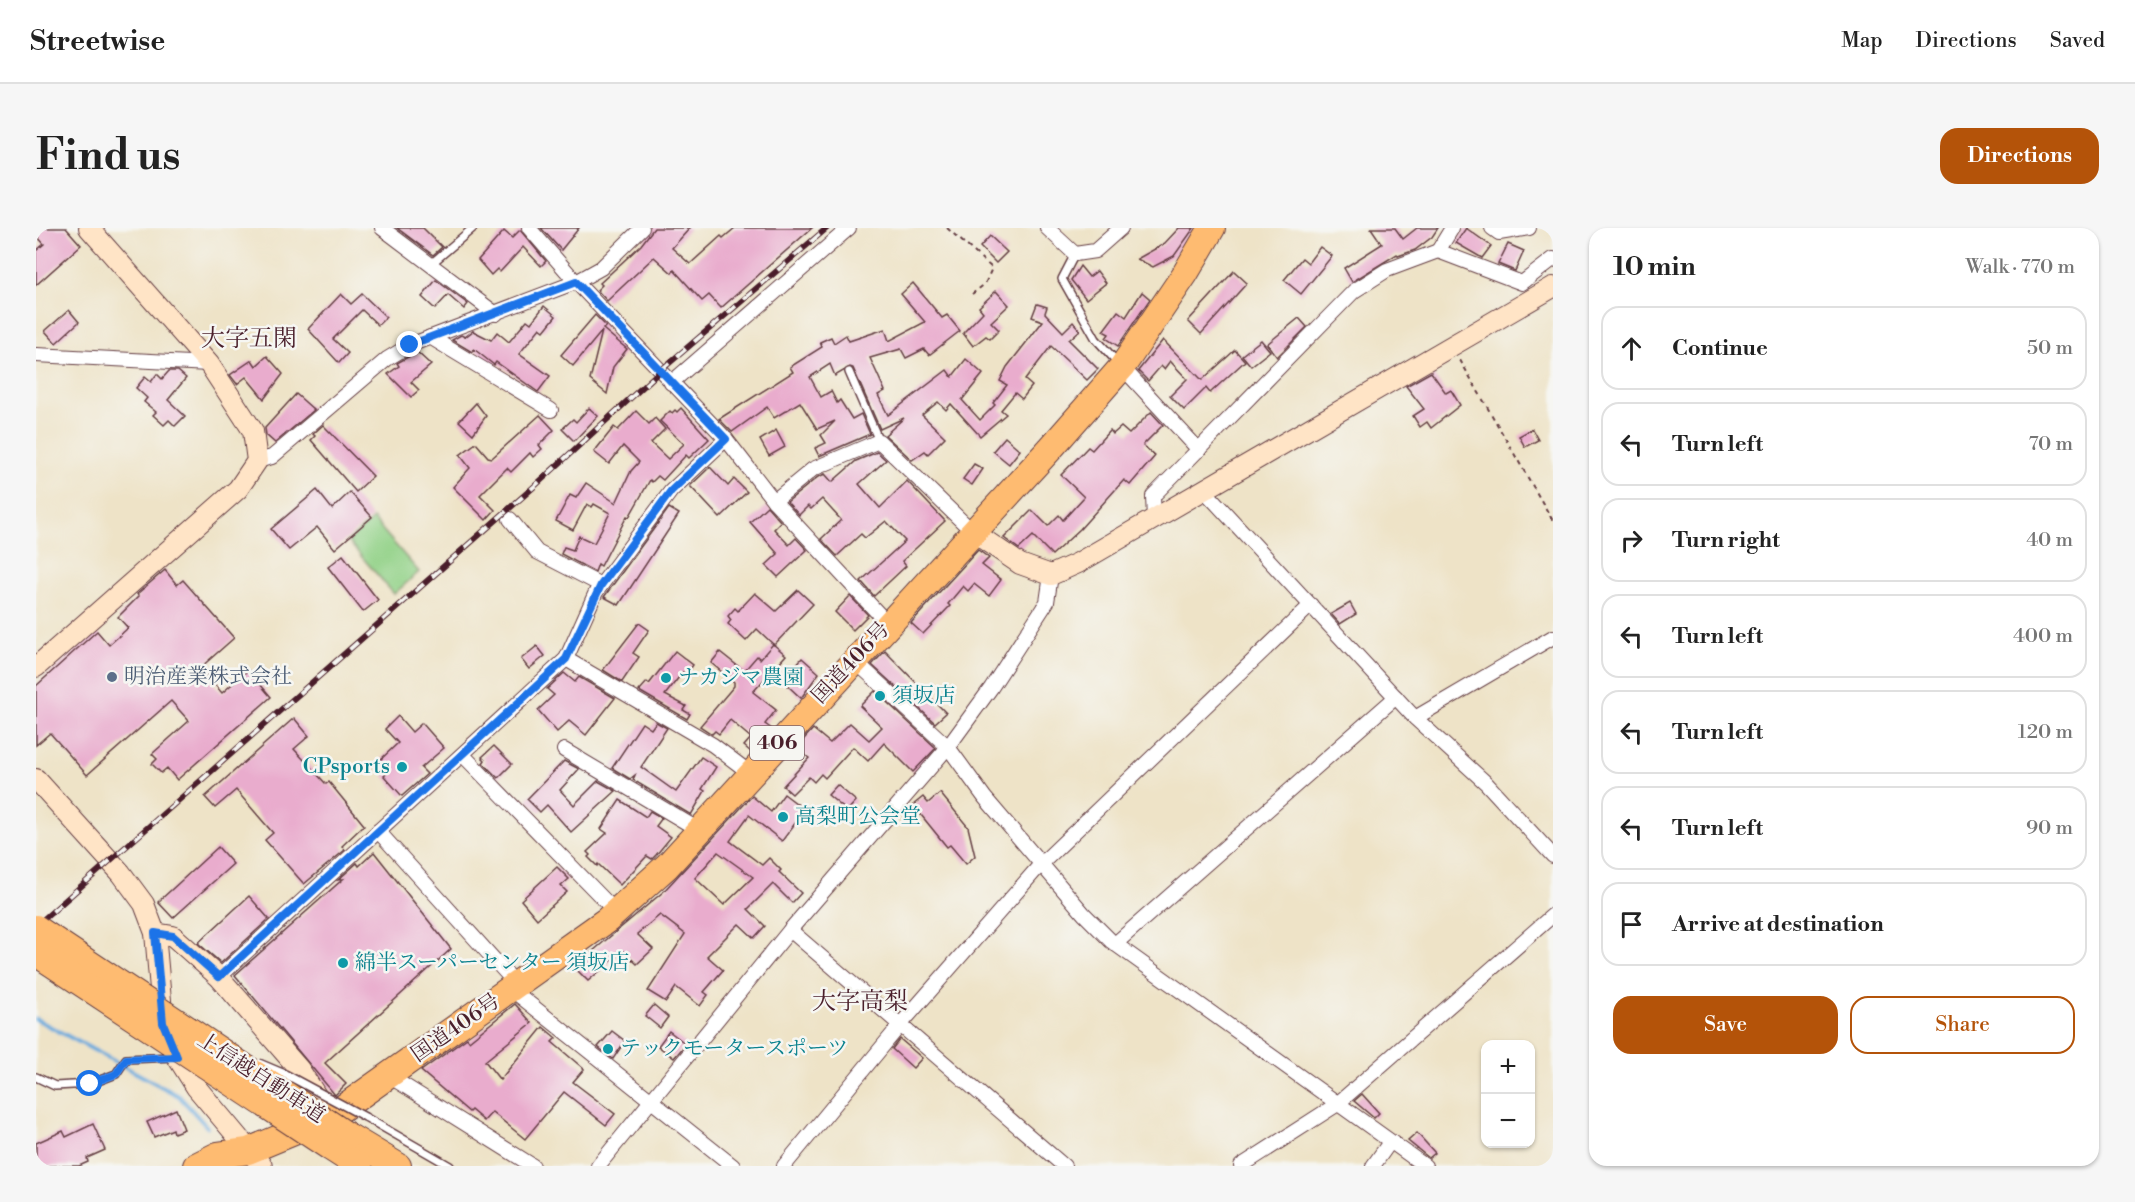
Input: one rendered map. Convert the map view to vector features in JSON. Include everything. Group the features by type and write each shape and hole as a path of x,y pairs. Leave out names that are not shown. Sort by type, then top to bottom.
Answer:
{"highway":[{"name":"国道406号","path":"196,1166 218,1155 246,1161 330,1117 616,912 667,866 1122,367 1185,274 1212,228"},
{"name":"上信越自動車道","path":"36,928 204,1041 351,1149"},
{"name":"上信越自動車道","path":"36,953 351,1149 398,1166"}],"street":[{"path":"89,228 209,364 254,431 257,462"},
{"path":"529,228 576,282 726,439 774,501 888,624"},
{"path":"36,667 238,489 257,462 272,458 387,359 410,345 576,282 601,268 642,228"},
{"path":"671,383 849,228"},
{"path":"1047,228 1075,254 1095,251 1121,228"},
{"path":"1154,519 1154,496 1354,291 1387,270 1438,251 1452,228"},
{"path":"1492,228 1499,233 1528,228"},
{"path":"388,230 496,314"},
{"path":"1438,251 1521,283 1553,259"},
{"path":"774,501 813,469 879,441 973,532 1020,564 1050,575 1078,563 1553,287"},
{"path":"430,337 551,410"},
{"path":"36,355 209,364"},
{"path":"1122,367 1199,450"},
{"path":"219,977 566,659 601,585 671,491 726,439"},
{"path":"1204,490 1415,718 1486,783 1553,856"},
{"path":"510,519 537,552 601,585"},
{"path":"598,1166 790,930 948,747 991,688 1047,602 1050,575"},
{"path":"784,1166 901,1024 1041,864 1311,605"},
{"path":"1415,718 1553,637"},
{"path":"566,659 713,745 750,773"},
{"path":"854,660 948,747 985,798 1083,914 1114,944 1336,1105 1425,1166"},
{"path":"1114,944 1396,697"},
{"path":"564,750 699,830"},
{"path":"463,755 616,912"},
{"path":"36,779 121,873 144,904 155,933 163,1023 177,1057 246,1161"},
{"path":"378,831 514,987 733,1166"},
{"path":"1241,1166 1336,1105 1553,915"},
{"path":"790,930 1064,1166"},
{"path":"155,933 173,936 219,977 299,1069 330,1117"},
{"path":"389,1076 533,1166"},
{"path":"1373,1166 1390,1142"}],"lane":[{"path":"431,264 473,228"},
{"path":"1075,254 1062,279 1096,339 1122,367"},
{"path":"849,372 879,441"},
{"path":"36,1077 55,1086 90,1084 116,1074 126,1059 177,1057"},
{"path":"351,1149 450,1166"}],"path":[{"path":"947,228 992,268 985,284 972,294"},
{"path":"1452,345 1553,521"}],"green space":[{"path":"373,519 419,572 394,594 348,541"}],"building":[{"path":"36,228 66,228 81,245 36,285 36,251 44,244 36,235"},
{"path":"397,228 423,228 442,247 433,255"},
{"path":"541,228 579,228 561,250"},
{"path":"654,228 690,228 672,248 690,264 721,236 723,238 735,228 812,228 721,308 709,295 702,301 674,270 672,273 654,257 607,301 597,290 602,285 600,283 641,245"},
{"path":"1179,228 1194,228 1174,256 1153,267 1137,259 1164,244"},
{"path":"1371,228 1395,228 1403,239 1417,228 1438,228 1432,237 1415,250 1398,256 1397,254 1352,282 1344,268 1382,244"},
{"path":"1466,228 1491,246 1482,258 1456,243"},
{"path":"520,230 546,261 541,266 523,247 500,272 497,269 491,275 478,260 504,231 512,238"},
{"path":"990,236 1007,252 996,263 980,247"},
{"path":"1508,244 1524,251 1515,271 1498,264"},
{"path":"1320,247 1332,256 1301,294 1284,280 1302,258 1308,263"},
{"path":"1080,266 1089,277 1097,271 1106,283 1086,299 1071,280"},
{"path":"1234,271 1247,283 1201,334 1188,321"},
{"path":"436,280 468,304 464,309 448,295 435,309 422,297"},
{"path":"913,283 942,318 947,315 960,331 929,355 924,349 906,358 901,349 870,358 885,391 878,395 888,415 947,370 952,377 966,359 983,374 962,400 980,420 995,405 993,403 1007,385 1000,381 1007,367 1043,321 1032,317 1037,304 1047,307 1045,313 1063,332 1073,322 1080,330 1069,340 1098,369 1087,380 1051,346 1025,380 1032,386 1022,399 1015,393 1001,410 1006,414 980,436 951,404 946,410 938,402 922,415 945,437 928,454 925,451 912,460 885,435 904,418 880,429 853,368 850,367 835,376 830,364 810,377 821,397 831,391 837,403 840,400 852,419 861,414 870,434 819,456 815,448 826,443 821,435 835,421 817,429 800,402 774,418 767,407 732,432 719,419 793,372 790,367 822,347 820,342 831,337 834,343 846,335 849,341 885,329 889,341 925,322 901,294"},
{"path":"996,291 1009,305 991,322 999,330 990,339 986,336 973,346 963,333 983,312 979,307"},
{"path":"1142,292 1150,299 1118,346 1106,338 1109,334 1103,331 1118,311 1126,317"},
{"path":"341,294 351,304 362,294 386,317 378,325 362,310 333,339 348,353 339,363 308,329"},
{"path":"544,306 556,316 544,331 540,328 519,354 550,376 538,392 496,362 494,365 474,349 472,352 452,340 461,335 465,337 473,331 491,340 497,332 509,342 527,320 531,323"},
{"path":"69,310 79,322 56,343 45,331"},
{"path":"595,315 606,326 603,329 627,349 613,367 607,394 590,380 602,331 573,366 561,355"},
{"path":"1299,318 1307,327 1277,357 1267,344"},
{"path":"1163,340 1202,380 1235,350 1245,361 1210,393 1206,388 1184,410 1170,396 1187,379 1170,361 1164,369 1161,366 1148,381 1138,371"},
{"path":"1261,340 1270,351 1251,366 1242,355"},
{"path":"417,352 431,365 411,382 419,390 411,397 388,374 399,366 397,363"},
{"path":"267,356 283,374 264,399 246,377 237,384 230,375 252,360 256,366"},
{"path":"169,371 178,371 186,378 168,400 185,416 175,426 169,420 164,425 153,415 156,412 144,402 147,398 136,388 145,377 151,382 157,374 162,379"},
{"path":"1431,372 1446,393 1451,390 1460,405 1431,428 1427,422 1420,427 1413,416 1424,409 1406,386"},
{"path":"296,394 314,410 275,443 266,435 265,428"},
{"path":"476,403 486,416 473,434 459,421"},
{"path":"589,408 598,416 574,441 562,429 573,419 576,422"},
{"path":"681,408 709,439 689,458 686,455 663,480 658,476 652,482 650,480 629,517 627,516 601,566 598,564 595,572 561,554 564,547 573,550 579,536 594,543 610,513 594,504 592,507 587,504 573,530 556,521 570,495 576,498 586,483 616,503 631,471 639,462 623,446 609,464 594,452 614,427 618,430 636,411 649,424 655,418 665,429 651,443 668,459 684,444 660,421 670,411 677,412"},
{"path":"1151,412 1163,425 1143,445 1155,456 1130,485 1124,480 1080,529 1052,555 1033,536 1019,549 1004,538 1032,510 1048,526 1059,515 1063,520 1084,497 1061,475 1088,447 1092,450 1110,430 1113,434 1121,427 1129,434"},
{"path":"540,415 554,430 539,445 542,449 533,457 530,453 511,472 507,468 480,495 495,510 486,520 453,487 470,468 460,455 476,443 488,457 492,458"},
{"path":"323,425 373,476 356,492 311,440 315,436 313,434"},
{"path":"1532,429 1538,440 1525,447 1519,436"},
{"path":"776,430 785,447 769,456 760,440"},
{"path":"1005,437 1020,450 1009,464 993,451"},
{"path":"877,452 886,460 859,484 880,508 907,481 945,521 902,561 906,566 874,596 861,581 905,541 886,521 865,538 861,534 837,556 821,539 841,520 822,499 811,509 808,506 799,515 787,502 818,477 825,474 832,482 856,461"},
{"path":"974,464 983,469 972,485 963,479"},
{"path":"710,467 728,486 734,479 747,492 720,518 690,486"},
{"path":"317,490 332,509 350,492 372,517 335,549 317,527 289,550 271,529"},
{"path":"767,506 781,522 774,529 789,545 796,538 807,550 778,577 766,565 778,554 750,522"},
{"path":"669,508 679,514 619,605 604,597"},
{"path":"978,550 989,558 982,565 1001,580 989,596 974,584 968,591 963,586 948,604 950,606 923,634 911,623"},
{"path":"343,555 378,600 363,612 328,567"},
{"path":"165,570 177,585 183,580 234,638 200,668 222,693 248,670 271,697 177,780 167,768 161,773 152,764 157,759 152,754 189,721 171,701 87,775 50,733 36,745 36,686 97,631 109,645 128,628 118,617 139,596 137,594"},
{"path":"798,590 813,604 774,645 757,629 746,641 728,624 731,620 728,616 735,608 738,611 755,593 776,611"},
{"path":"850,596 868,615 853,630 835,612"},
{"path":"1350,603 1356,614 1340,624 1331,614"},
{"path":"639,623 649,630 633,653 639,657 622,682 603,670"},
{"path":"773,644 786,655 753,692 776,710 765,724 772,729 751,752 744,746 751,738 730,720 719,734 715,731 712,734 700,726 734,686 734,682 711,663 720,652 744,671 757,656 760,659"},
{"path":"537,646 545,656 529,669 521,659"},
{"name":"ナカジマ農園","path":"675,651 693,665 686,675 683,672 665,695 686,706 683,710 690,714 687,719 639,691 647,682 649,684"},
{"path":"885,651 946,713 935,723 872,665"},
{"path":"802,658 819,673 801,698 788,686 800,673 794,667"},
{"path":"564,673 575,682 579,677 615,698 586,735 569,721 557,732 538,710 554,695 547,689"},
{"path":"875,691 936,748 913,772 884,743 868,761 853,747 825,778 821,774 814,782 809,777 792,794 783,786 809,758 796,748 813,729 830,743 850,723 869,740 882,727 860,706"},
{"path":"398,716 412,732 422,723 444,748 421,768 427,774 402,796 384,776 388,772 379,761 398,743 385,729"},
{"path":"294,718 309,736 294,749 326,784 329,782 364,825 342,846 345,850 304,884 265,840 273,833 236,790 215,808 205,797"},
{"path":"656,722 667,728 641,767 676,792 701,757 716,767 702,789 705,791 691,815 633,780 635,775 630,779 612,768 642,723 651,729"},
{"path":"494,746 512,764 498,778 483,763 485,760 482,757"},
{"path":"564,761 579,769 560,790 574,805 598,781 616,791 571,832 547,805 540,812 527,799"},
{"path":"837,785 856,801 847,811 828,795"},
{"path":"940,793 968,827 975,856 966,864 950,845 947,847 913,805 923,797 928,803"},
{"path":"784,794 805,810 782,841 749,815 730,841 762,865 769,858 781,870 779,872 801,893 792,903 773,884 748,909 765,926 754,938 739,924 707,956 723,970 704,992 708,995 700,1006 676,987 666,1002 648,991 685,934 660,915 637,934 653,949 637,964 623,951 588,981 574,967 663,892 752,796 771,812","holes":["718,852 753,877 724,905 695,878"]},
{"path":"620,800 646,817 650,811 662,818 656,826 671,837 652,859 647,856 620,885 588,857 590,855 587,852 607,833 601,829"},
{"path":"218,847 233,864 173,918 158,902"},
{"name":"綿半スーパーセンター 須坂店","path":"374,852 451,949 325,1063 346,1084 335,1095 235,975 343,879 338,880 357,863 359,866"},
{"path":"557,867 569,879 561,886 567,892 537,919 521,900"},
{"path":"249,896 269,919 221,963 198,943"},
{"path":"515,1004 532,1023 485,1061 500,1080 543,1027 556,1038 552,1042 584,1069 573,1082 615,1114 606,1125 564,1092 525,1139 492,1112 484,1121 471,1110 469,1112 421,1071 467,1038 469,1041"},
{"path":"654,1005 668,1017 660,1028 645,1016"},
{"path":"612,1031 625,1041 613,1059 598,1047"},
{"path":"669,1031 686,1044 674,1058 658,1046"},
{"path":"900,1039 922,1058 913,1068 892,1049"},
{"path":"1362,1094 1379,1113 1374,1118 1354,1101"},
{"path":"176,1109 184,1129 174,1133 173,1129 154,1137 147,1122"},
{"path":"93,1124 105,1150 87,1158 88,1162 79,1166 36,1166 36,1143 63,1131 66,1137"},
{"path":"1417,1133 1435,1153 1429,1158 1408,1141"}],"waterway":[{"path":"36,1019 179,1096 207,1127"}],"railway":[{"path":"36,926 537,484 660,371 827,228"}],"place":[{"name":"明治産業株式会社","path":"112,677"},
{"name":"ナカジマ農園","path":"666,678"},
{"name":"須坂店","path":"880,696"},
{"name":"CPsports","path":"402,767"},
{"name":"高梨町公会堂","path":"783,817"},
{"name":"綿半スーパーセンター 須坂店","path":"343,963"},
{"name":"テックモータースポーツ","path":"608,1049"}],"district":[{"name":"大字五閑","path":"249,339"},
{"name":"大字高梨","path":"860,1002"}],"route":[{"path":"90,1084 116,1074 126,1059 177,1057 163,1023 160,962 155,933 173,936 219,977 566,659 601,585 671,491 726,439 576,282 558,291 410,345"}]}
